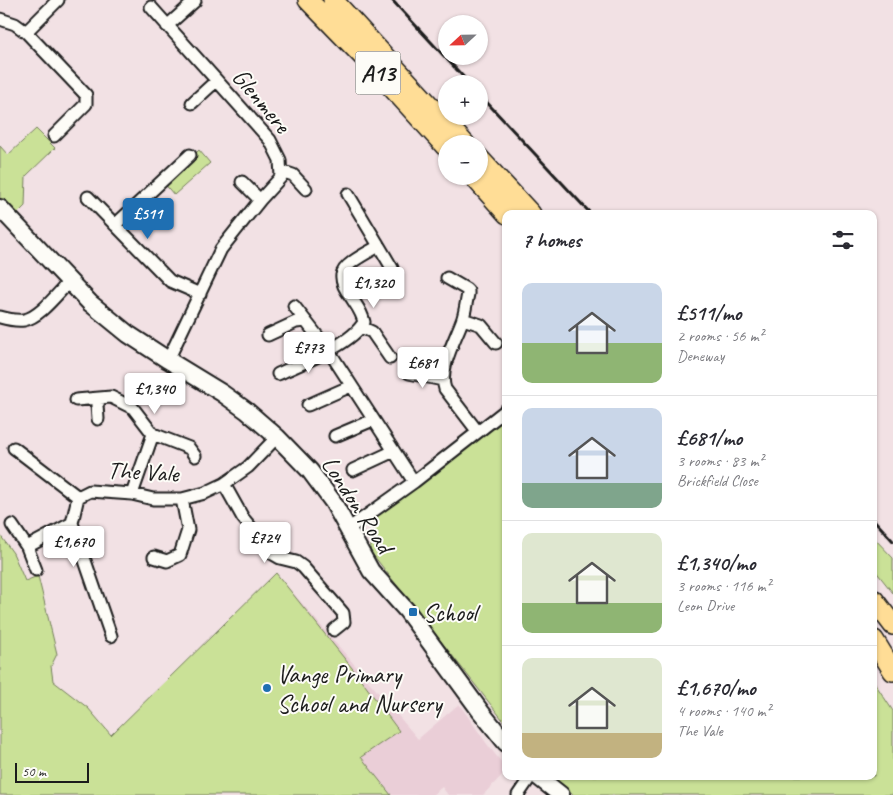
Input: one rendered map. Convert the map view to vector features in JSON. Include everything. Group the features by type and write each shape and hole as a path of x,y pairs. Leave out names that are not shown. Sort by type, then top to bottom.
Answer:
{"highway":[{"name":"A13","path":"308,0 378,72 438,138"},
{"name":"A13","path":"333,0 457,135"},
{"path":"488,168 527,210"},
{"path":"481,185 503,210"},
{"path":"877,604 893,625"},
{"path":"877,637 893,659"},
{"path":"877,645 893,671"}],"main road":[{"name":"London Road","path":"0,208 90,303 128,334 222,393 247,411 310,471 333,502 371,571 407,611 502,739"},
{"path":"543,780 561,795"}],"street":[{"path":"26,32 58,0"},
{"path":"167,26 195,1"},
{"name":"Glenmere","path":"151,7 270,140 280,160 281,171 281,177 221,249 168,360"},
{"path":"0,18 15,24 26,32 86,95 86,104 54,136"},
{"path":"192,103 216,81"},
{"path":"115,225 190,155"},
{"path":"281,171 293,175 306,189"},
{"path":"242,182 260,200"},
{"path":"348,194 392,268"},
{"path":"88,197 170,281 200,294"},
{"path":"278,374 329,351 360,330 364,322 361,312 343,283 342,275 349,264 378,246"},
{"path":"447,278 468,291 463,319 444,370 443,380 446,389 478,432"},
{"path":"0,317 24,320 32,317 42,310 69,282"},
{"path":"294,306 329,351 414,482"},
{"path":"463,319 481,325 496,343"},
{"path":"268,336 296,322 306,321"},
{"path":"361,327 372,332 390,358"},
{"path":"409,373 443,380"},
{"path":"308,405 351,386"},
{"path":"76,400 111,397 132,408 153,434 190,448 195,456"},
{"path":"98,419 97,405 101,398"},
{"path":"348,529 414,482 502,413"},
{"path":"335,436 374,420"},
{"path":"132,494 153,434"},
{"name":"The Vale","path":"78,497 90,491 132,494 152,499 182,499 224,484 248,467 277,438"},
{"name":"The Vale","path":"14,448 78,497"},
{"path":"352,470 394,451"},
{"path":"224,484 243,518 273,554 296,562 303,567 343,613 344,622 334,630"},
{"name":"The Vale","path":"72,523 78,497"},
{"path":"154,557 167,561 180,556 188,530 182,499"},
{"path":"28,547 72,523 111,636"},
{"path":"12,525 28,547 36,570"},
{"path":"167,561 169,573"},
{"path":"518,795 528,780"}],"shaded area":[{"name":"Vange Primary School and Nursery","path":"276,573 418,739 459,704 502,763 502,775 483,795 448,795 442,787 432,795 201,795 129,718"}],"green space":[{"path":"36,129 55,148 26,176 25,206 15,216 0,199 0,146 8,155"},
{"path":"199,150 210,163 174,195 164,183"},
{"path":"502,418 502,719 370,551 377,514"},
{"name":"Vange Primary School and Nursery","path":"0,535 13,553 25,581 38,576 57,654 51,666 53,681 88,708 111,735 276,573 356,673 399,731 361,757 391,795 0,795"},
{"path":"877,541 893,558 893,593 877,573"},
{"path":"877,687 893,711 893,795 573,795 555,780 877,780"}],"railway":[{"path":"392,0 462,75"},
{"path":"488,104 587,210"},
{"path":"877,523 893,541"}],"place":[{"name":"School","path":"413,612"},
{"name":"Vange Primary School and Nursery","path":"267,688"}]}
